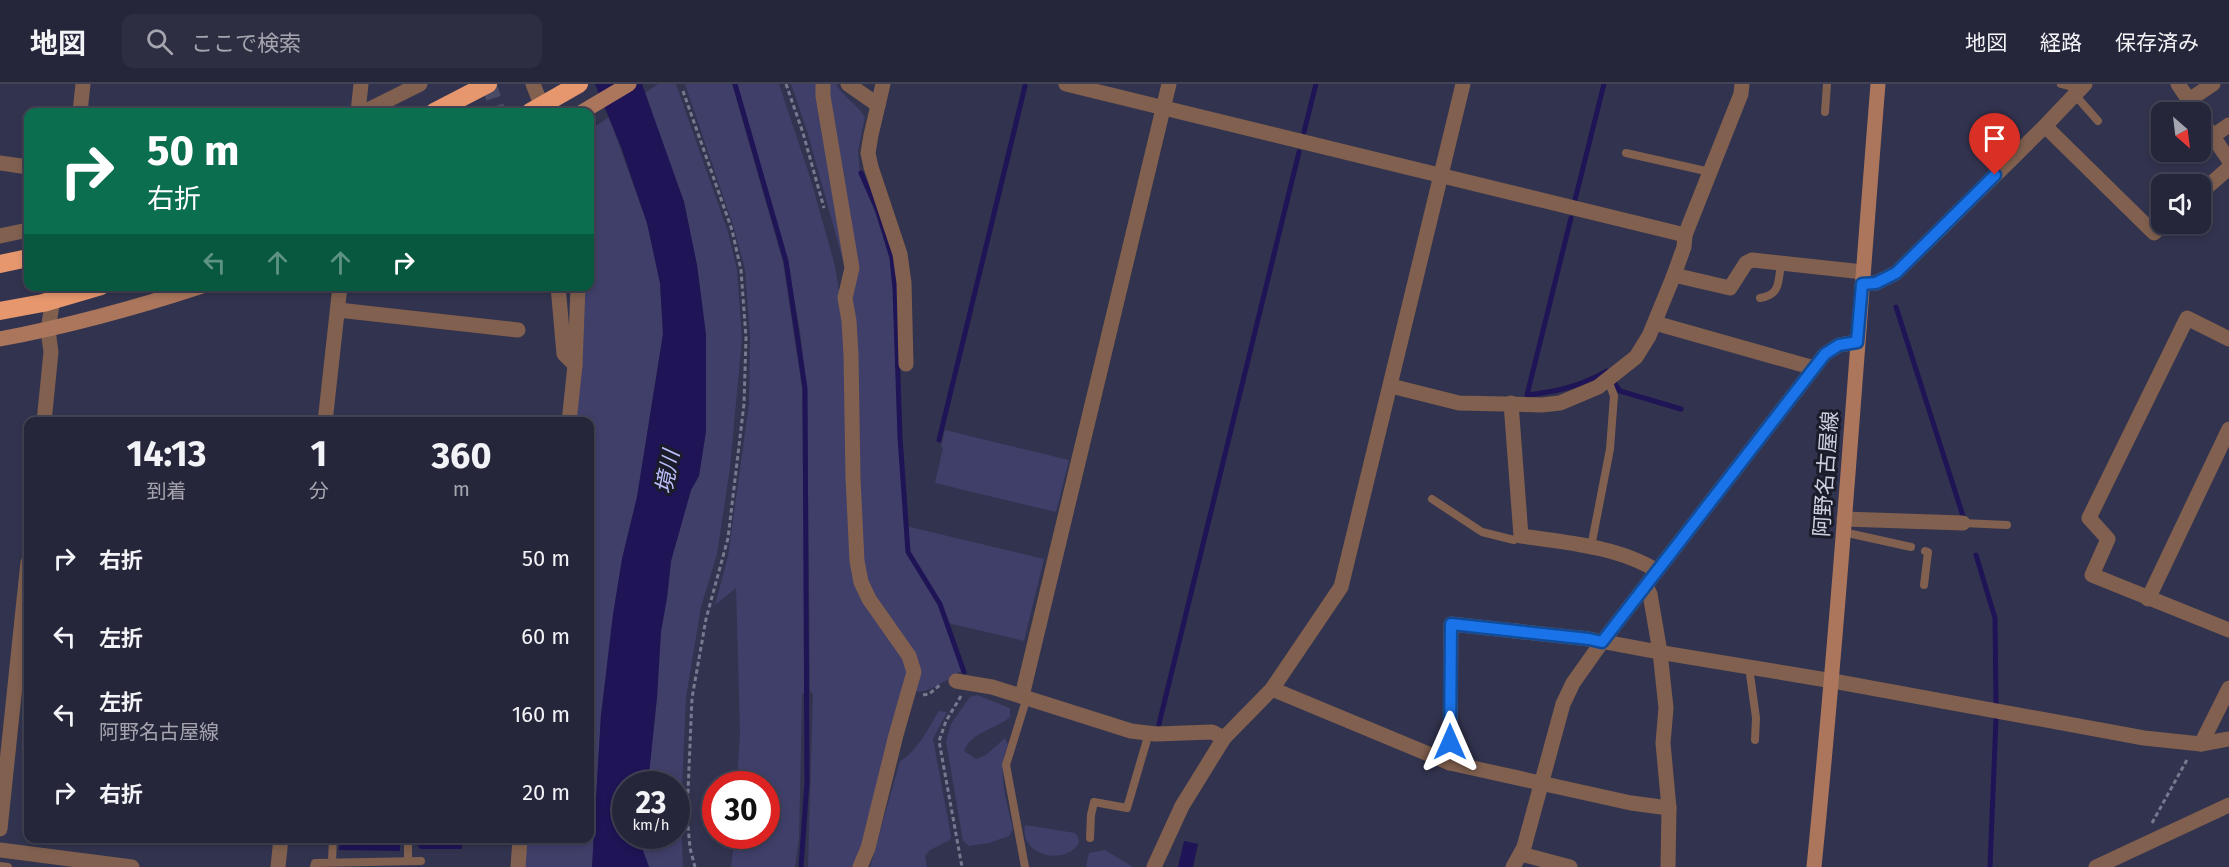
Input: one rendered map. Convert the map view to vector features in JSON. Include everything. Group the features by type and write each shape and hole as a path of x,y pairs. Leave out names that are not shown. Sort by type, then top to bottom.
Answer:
{"highway":[{"path":"442,108 488,84"},
{"path":"537,108 579,84"},
{"path":"0,264 24,259"},
{"path":"0,311 43,303 84,291"}],"main road":[{"path":"589,108 629,84"},
{"name":"阿野名古屋線","path":"1814,867 1833,681 1878,84"},
{"path":"0,339 48,330 135,308 187,291"}],"street":[{"path":"80,108 83,84"},
{"path":"358,108 361,84"},
{"path":"372,108 420,84"},
{"path":"533,84 542,108"},
{"path":"823,84 823,96 852,268 845,298 851,355 857,561 861,582 909,656 914,672 868,848 860,867"},
{"path":"848,84 878,105"},
{"path":"883,84 868,153 900,254 904,283 906,364"},
{"path":"1066,84 1685,235"},
{"path":"1024,697 1169,84"},
{"path":"1154,867 1182,806 1224,738 1272,689 1341,587 1463,84"},
{"path":"1391,386 1459,402 1542,405 1560,403 1598,387 1636,357 1655,323 1674,275 1684,247 1685,235 1741,94 1742,84"},
{"path":"2178,84 2190,102"},
{"path":"2196,102 2212,84"},
{"path":"1674,275 1730,288 1746,263 1752,260 1862,278 1876,283 1896,273 2079,90"},
{"path":"2213,136 2229,125"},
{"path":"2045,126 2151,230"},
{"path":"2211,133 2229,160"},
{"path":"0,163 24,166"},
{"path":"2211,184 2229,168"},
{"path":"0,236 24,231"},
{"path":"44,417 51,352 48,330 54,291"},
{"path":"326,417 340,291"},
{"path":"558,291 564,354 575,366"},
{"path":"570,417 575,366 578,291"},
{"path":"338,309 518,330"},
{"path":"2229,339 2187,318 2089,519 2108,539 2092,574 2148,599 2229,630"},
{"path":"1655,323 1814,368"},
{"path":"1570,867 1517,861 1524,848 1563,705 1573,683 1602,642 1825,354 1839,345 1857,342"},
{"path":"1511,404 1521,536 1591,547 1644,562 1657,571"},
{"path":"2148,599 2229,429"},
{"path":"1844,525 1963,523"},
{"path":"1646,586 1650,594 1660,652 1666,708 1663,743 1669,808 1668,867"},
{"path":"0,829 24,600"},
{"path":"1450,763 1451,624 1589,639 2144,738 2199,744 2229,739"},
{"path":"963,682 992,687 1131,731 1212,732 1224,738"},
{"path":"2199,744 2229,688"},
{"path":"1272,689 1450,763 1541,785 1669,808"},
{"path":"2096,867 2229,805"},
{"path":"278,867 280,843"},
{"path":"518,867 520,843"},
{"path":"0,850 132,867"}],"lane":[{"path":"1825,112 1827,84"},
{"path":"2061,84 2079,90 2098,121"},
{"path":"1626,153 1710,172"},
{"path":"1761,298 1771,297 1776,292 1781,263"},
{"path":"1591,547 1610,449 1614,396 1608,380"},
{"path":"1432,499 1482,532 1514,540 1521,536"},
{"path":"1963,523 2007,525"},
{"path":"1844,525 1911,547"},
{"path":"1924,585 1928,552 1925,551"},
{"path":"1749,667 1756,718 1755,741"},
{"path":"1024,697 1006,765 1025,867"},
{"path":"1090,838 1094,802 1127,808 1149,733"},
{"path":"332,862 333,843"},
{"path":"408,843 408,861"},
{"path":"314,867 315,863 332,862 389,864 422,861"},
{"path":"0,866 8,867"}],"path":[{"path":"786,84 825,210"},
{"path":"682,91 732,230 741,270 746,338 744,404 728,538 706,619 692,698 687,815 690,848 695,867"},
{"path":"909,693 914,696 929,694 943,683 963,682 939,741 962,867"},
{"path":"2139,847 2199,744"}],"shaded area":[{"path":"658,84 676,84 728,232 737,270 742,338 730,468 717,554 701,607 686,697 683,771 649,771 661,631 671,561 691,490 699,476 706,431 706,335 697,265 684,202 645,93"},
{"path":"685,84 732,84 783,262 802,388 806,692 802,694 799,838 795,867 731,867 733,849 780,849 780,771 738,771 740,732 736,588 715,605 728,556 749,404 750,338 745,269 734,228"},
{"path":"737,84 779,84 810,177 834,262 844,318 850,558 903,656 909,675 859,860 854,867 808,867 813,694 810,691 807,391 800,331 787,260"},
{"path":"791,84 817,84 845,268 807,131"},
{"path":"829,84 836,84 865,117 858,151 860,176 890,258 893,289 898,438 907,552 938,605 963,673 958,672 955,678 926,691 915,691 920,675 864,581 855,340"},
{"path":"609,117 647,223 660,283 663,334 637,497 622,559 601,715 594,833 594,417 575,417 584,291 594,291 594,127"},
{"path":"945,430 1069,460 1056,512 935,483"},
{"path":"906,526 1044,559 1024,641 948,623 941,604 909,552"},
{"path":"977,695 1010,708 1010,717 972,739 964,751 976,759 986,755 1005,738 1008,745 1003,776 1013,829 1009,836 989,843 969,846 963,841 946,741 951,724 970,697"},
{"path":"939,711 947,712 933,739 950,840 930,850 925,856 927,867 870,867 900,761 912,752"},
{"path":"1025,825 1075,833 1079,843 1063,855 1044,854 1029,844 1025,835"},
{"path":"526,843 593,843 592,867 524,867"},
{"path":"642,849 682,849 683,867 649,867"},
{"path":"1105,850 1133,867 1086,867 1089,853"}],"water":[{"name":"境川","path":"595,84 642,84 684,202 697,265 706,335 706,431 699,476 691,490 671,561 661,631 649,771 612,771 612,849 642,849 649,867 592,867 601,715 613,614 622,559 637,497 663,334 660,283 647,223 621,147"},
{"path":"1184,841 1198,844 1193,867 1178,867"},
{"path":"340,843 400,843 400,851 339,850"},
{"path":"416,843 462,843 462,849 420,849"}],"waterway":[{"path":"735,84 786,261 805,388 807,782 801,867"},
{"path":"1304,132 1316,84"},
{"path":"1575,200 1604,84"},
{"path":"939,440 1025,86"},
{"path":"1159,724 1299,152"},
{"path":"861,173 878,211 892,258 908,552 940,604 964,672"},
{"path":"1571,218 1527,395 1568,388 1607,371"},
{"path":"1896,307 1963,516"},
{"path":"1615,384 1620,391 1681,409"},
{"path":"1976,555 1995,618 1996,703"},
{"path":"1990,867 1996,719"}],"tunnel":[{"path":"489,84 497,108"}],"route":[{"path":"1450,742 1451,624 1602,642 1825,354 1839,345 1857,342 1862,284 1876,283 1896,273 1995,175"}]}
